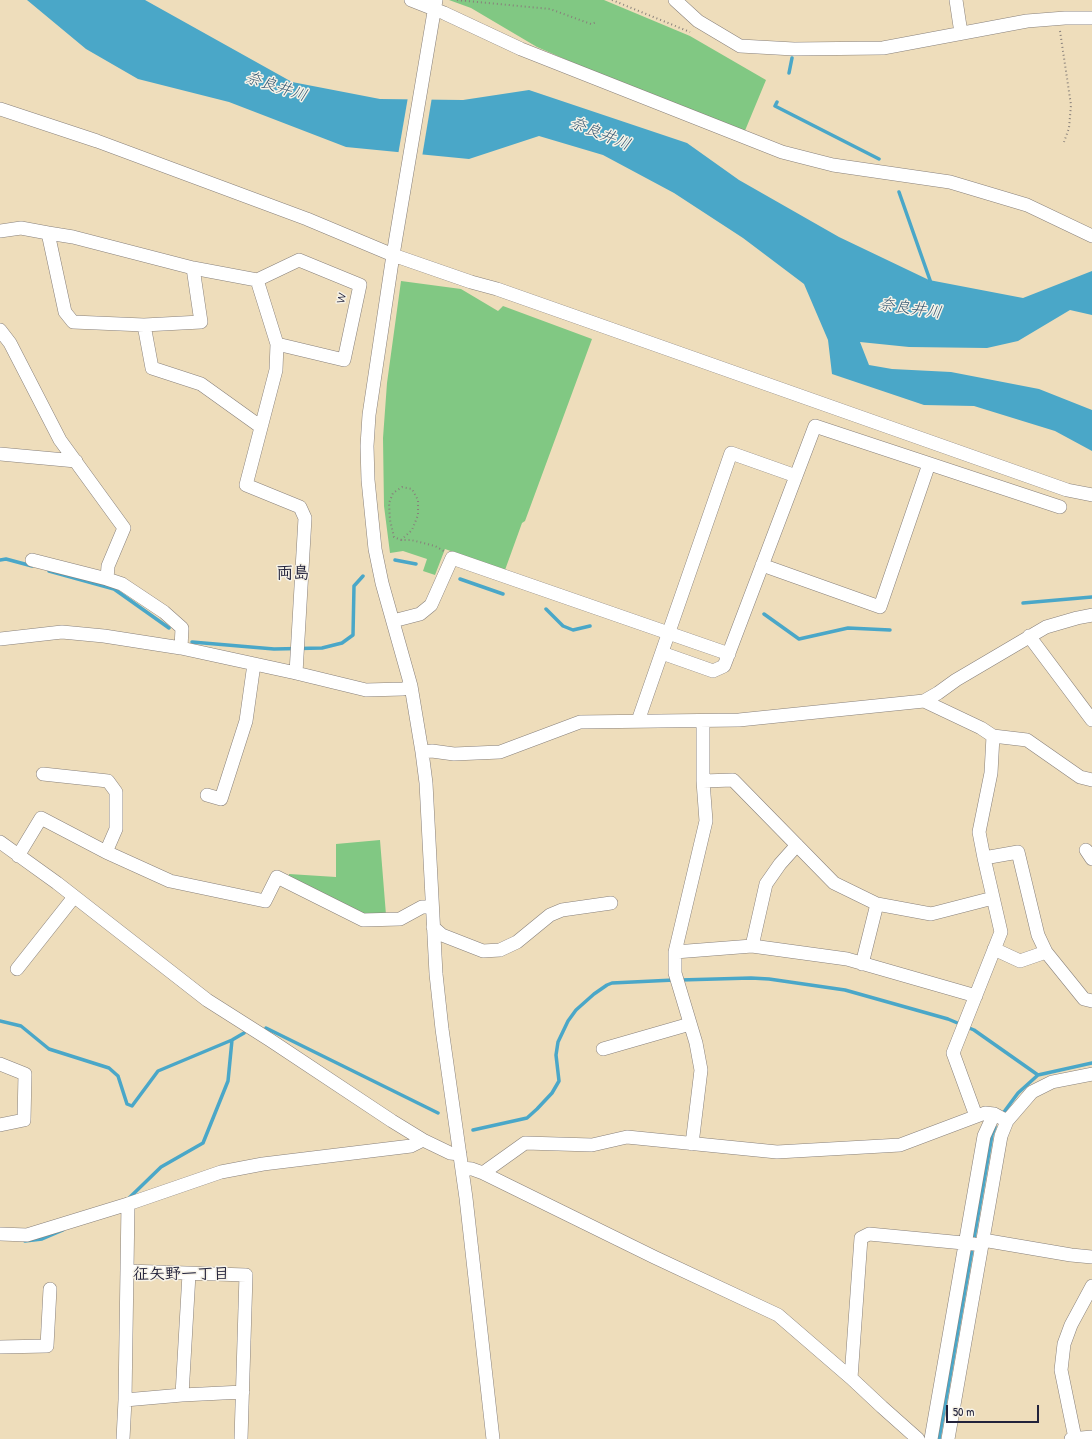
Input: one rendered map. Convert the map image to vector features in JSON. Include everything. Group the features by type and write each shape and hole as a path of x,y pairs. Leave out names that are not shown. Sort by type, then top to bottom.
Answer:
{"street":[{"path":"411,0 435,8 522,49 782,152 832,165 950,182 1027,205 1092,236"},
{"path":"675,0 698,21 740,46 794,49 883,48 1027,21 1058,18 1092,18"},
{"path":"956,0 961,33"},
{"path":"435,8 394,251 369,415 367,446 370,514 375,549 382,583 411,686 426,783 436,974 442,1029 462,1168 493,1439"},
{"path":"0,109 112,147 394,251 471,282 497,289 595,323 1067,490 1092,495"},
{"path":"0,231 21,228 48,233 193,268 257,280 277,344 276,370 246,485 300,507 305,518 296,673"},
{"path":"48,233 65,312 73,322 144,325 201,322 193,268"},
{"name":"ｗ","path":"257,280 299,260 360,285 344,360 277,344"},
{"path":"144,325 152,368 201,384 262,427"},
{"path":"0,330 10,343 60,440 124,528 108,566 107,579"},
{"path":"662,652 713,671 724,666 815,426 1060,507"},
{"path":"638,721 731,453 796,476"},
{"path":"0,454 76,461"},
{"path":"762,565 880,607 929,464"},
{"path":"393,621 420,614 431,605 452,558 729,654"},
{"path":"32,560 122,584 164,612 182,628 181,648"},
{"path":"422,752 432,751 454,754 500,752 580,722 739,720 924,701 956,680 1046,627 1077,618 1092,616"},
{"path":"0,639 62,632 104,636 181,648 366,690 403,689 411,686"},
{"path":"1029,636 1090,715"},
{"path":"207,795 221,799 246,721 254,664"},
{"path":"924,701 981,728 994,736 1027,740 1080,777 1092,780"},
{"path":"692,1144 701,1070 696,1043 675,973 675,952 706,821 703,781 703,720"},
{"path":"976,1116 953,1053 1001,932 984,858 980,832 991,773 994,736"},
{"path":"43,774 108,781 116,792 116,829 106,852"},
{"path":"703,781 733,780 834,883 877,904 931,914 993,898"},
{"path":"18,856 41,818 106,852 170,881 265,901 277,877 363,920 400,919 422,907 432,907"},
{"path":"0,842 207,1000 423,1140 450,1153 460,1154"},
{"path":"752,946 766,884 780,864 797,845"},
{"path":"984,858 1018,852 1038,935 1046,952 1084,999 1092,1001"},
{"path":"17,969 74,897"},
{"path":"433,927 442,935 483,951 500,950 517,942 550,915 562,910 611,903"},
{"path":"862,964 877,904"},
{"path":"675,952 752,946 847,959 976,996"},
{"path":"994,949 1020,961 1046,952"},
{"path":"603,1049 690,1024"},
{"path":"0,1064 25,1074 24,1120 0,1125"},
{"path":"1000,1117 1032,1092 1052,1082 1092,1074"},
{"path":"483,1173 525,1143 592,1145 627,1137 777,1152 900,1145 985,1113 1000,1117"},
{"path":"931,1439 1001,1136 1000,1117"},
{"path":"0,1234 27,1235 128,1204 220,1172 263,1164 411,1146 423,1140"},
{"path":"462,1168 472,1169 483,1173 654,1257 778,1315 851,1378 918,1439"},
{"path":"123,1439 128,1204"},
{"path":"851,1378 861,1238 868,1234 976,1243 1092,1257"},
{"path":"948,1439 976,1243"},
{"path":"127,1271 246,1276 242,1439"},
{"path":"182,1395 189,1274"},
{"path":"1075,1438 1061,1370 1063,1351 1071,1325 1092,1286"},
{"path":"0,1346 47,1346 50,1289"},
{"path":"125,1400 243,1392"},
{"path":"1071,1439 1092,1437"}],"path":[{"path":"457,0 550,9 591,24 597,22"},
{"path":"612,0 676,26 678,23"},
{"path":"1058,18 1071,105 1069,128 1064,142"},
{"path":"401,540 412,530 418,515 418,500 412,489 402,487 393,493 389,502 390,520 394,537 401,540 412,540 435,546 452,558"}],"green space":[{"path":"449,0 604,0 690,36 766,80 744,133 613,80 537,47 471,8"},
{"path":"401,281 461,289 498,311 503,306 592,339 525,521 522,523 505,570 445,549 435,575 423,571 427,559 403,551 390,553 384,506 383,438 387,383"},
{"path":"380,840 386,915 363,915 289,878 289,874 336,877 336,844"}],"water":[{"name":"奈良井川","path":"27,0 145,0 292,82 380,99 463,100 529,90 687,143 739,180 839,237 929,280 1023,298 1092,271 1092,315 1070,310 1018,341 987,348 909,347 860,342 869,365 892,369 951,372 1039,389 1092,410 1092,451 1055,431 974,406 924,405 832,374 828,340 804,284 743,238 674,193 603,155 539,136 469,159 346,147 229,102 138,79 86,49"}],"pier":[{"path":"408,97 432,97 422,157 398,155"}],"waterway":[{"path":"789,73 792,58"},
{"path":"777,102 775,106 879,159"},
{"path":"899,192 931,283"},
{"path":"0,560 6,559 32,566"},
{"path":"395,560 416,564"},
{"path":"49,571 114,589 169,628"},
{"path":"192,642 274,649 322,648 342,643 353,635 354,586 363,576"},
{"path":"460,579 503,594"},
{"path":"1023,603 1092,597"},
{"path":"546,609 563,626 573,630 590,626"},
{"path":"764,614 799,639 848,628 890,630"},
{"path":"680,980 751,978 769,979 845,990 948,1019 974,1030 1038,1075"},
{"path":"473,1130 527,1118 552,1093 559,1081 556,1055 558,1042 568,1021 576,1010 594,994 612,983 674,980"},
{"path":"0,1021 21,1026 49,1049 109,1068 118,1076 127,1104 132,1106 158,1071 232,1040 244,1033"},
{"path":"266,1028 438,1113"},
{"path":"127,1200 161,1167 203,1143 228,1081 232,1040"},
{"path":"1001,1116 1018,1093 1038,1075 1092,1063"},
{"path":"939,1439 992,1135 995,1127"},
{"path":"25,1241 42,1239 63,1230"}],"district":[{"name":"両島","path":"293,573"},
{"name":"征矢野一丁目","path":"181,1275"}]}
